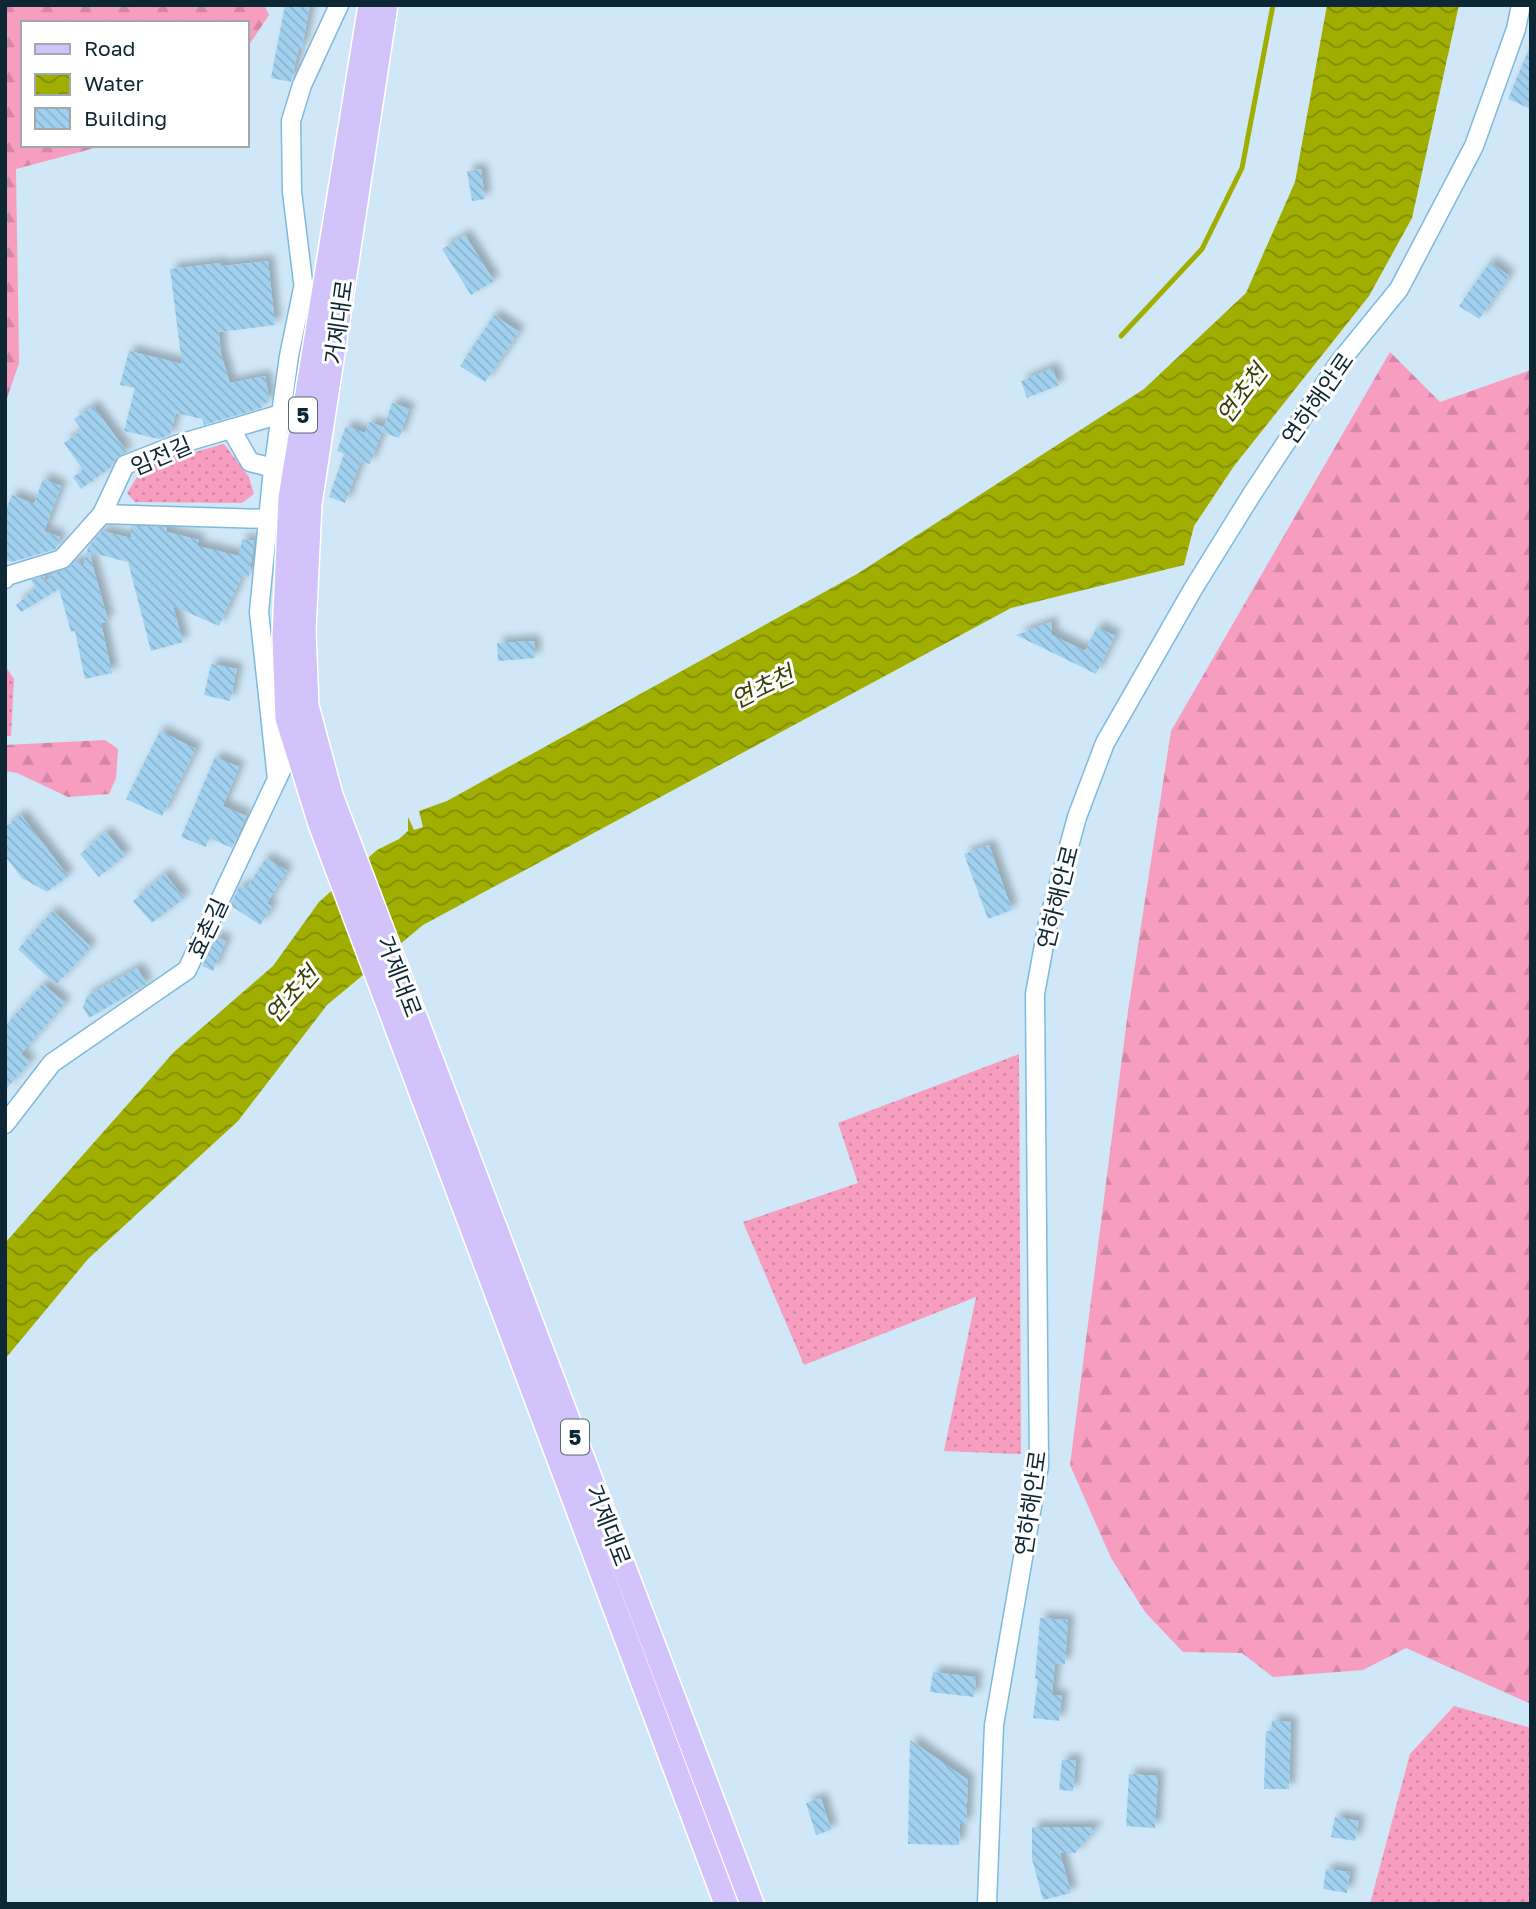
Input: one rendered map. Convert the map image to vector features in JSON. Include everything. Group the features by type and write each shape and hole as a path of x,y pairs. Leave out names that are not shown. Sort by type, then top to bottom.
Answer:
{"main road":[{"name":"거제대로","path":"370,5 289,498 284,637 287,718 294,743 330,820 389,978 726,1904"},
{"name":"거제대로","path":"330,820 307,706 304,631 310,504 386,5"},
{"name":"거제대로","path":"389,978 752,1904"}],"street":[{"path":"315,346 303,288 292,192 291,121 302,85 339,5"},
{"name":"연하해안로","path":"987,1904 993,1725 1039,1466 1035,994 1048,923 1077,817 1105,743 1199,579 1338,365 1399,289 1474,146 1516,29 1521,5"},
{"path":"277,779 259,612 273,468 289,356 303,288"},
{"name":"임전길","path":"5,579 7,576 62,559 102,514 125,465 176,445 281,414"},
{"path":"231,429 250,462 273,468"},
{"path":"102,514 268,519"},
{"name":"효촌길","path":"5,1124 52,1063 187,970 294,743"}],"green space":[{"path":"5,5 264,5 269,15 248,46 248,21 21,21 21,147 98,147 16,169 19,363 5,404"},
{"path":"1390,352 1440,402 1531,370 1531,1704 1406,1648 1363,1670 1273,1677 1242,1653 1183,1652 1145,1612 1111,1558 1070,1465 1128,1011 1171,731"},
{"path":"224,444 249,477 254,494 242,503 135,502 127,493 144,466"},
{"path":"5,666 14,679 11,736 5,736"},
{"path":"105,740 118,749 116,778 109,794 68,797 17,773 5,771 5,745"},
{"path":"1019,1054 1021,1454 944,1451 976,1297 804,1365 743,1222 858,1183 838,1123"},
{"path":"1454,1706 1531,1728 1531,1904 1370,1904 1410,1754"}],"water":[{"name":"연초천","path":"1327,5 1459,5 1412,218 1369,296 1234,466 1194,526 1184,565 1011,608 423,925 327,1005 238,1121 88,1259 5,1359 5,1243 174,1052 273,966 319,902 377,850 399,839 408,831 408,817 414,830 423,827 419,811 447,801 857,574 1144,389 1246,293 1295,182"}],"building":[{"path":"285,5 310,5 302,48 299,47 291,82 271,78"},
{"path":"1531,44 1531,109 1508,99"},
{"path":"481,169 485,199 472,201 467,171"},
{"path":"465,235 494,281 471,295 442,249"},
{"path":"268,261 275,325 219,332 221,354 230,383 265,376 270,402 261,403 262,408 204,425 202,419 176,413 170,435 159,439 124,431 135,388 120,385 129,351 182,364 170,269"},
{"path":"1490,262 1509,276 1479,319 1459,306"},
{"path":"494,315 519,332 485,382 460,366"},
{"path":"1052,368 1059,385 1027,398 1021,381"},
{"path":"392,403 409,409 399,438 382,432 370,464 361,461 345,503 329,497 344,454 337,451 346,426 365,433 369,422 384,427"},
{"path":"93,406 127,452 81,489 73,477 83,470 64,443 82,430 74,419"},
{"path":"43,479 61,486 44,531 60,537 56,549 12,562 5,560 5,512 12,495 34,504"},
{"path":"131,526 167,527 167,532 199,540 197,546 239,556 242,539 254,541 249,577 242,576 219,626 173,606 183,642 151,651 128,562 89,552 108,621 101,623 112,673 85,679 75,631 71,632 59,589 21,612 16,605 36,588 31,580 45,576 42,584 77,560 83,567 88,547 102,531 131,538"},
{"path":"1051,622 1052,635 1085,651 1097,627 1115,636 1096,674 1016,635"},
{"path":"534,641 535,658 498,661 497,643"},
{"path":"211,664 237,669 230,701 204,695"},
{"path":"160,731 196,749 162,816 126,799"},
{"path":"215,757 239,767 223,806 246,816 232,848 209,838 206,847 181,837"},
{"path":"21,815 68,876 47,892 22,878 5,856 5,827"},
{"path":"106,832 125,855 99,877 80,854"},
{"path":"989,845 1012,910 988,919 964,854"},
{"path":"266,858 287,871 267,903 272,907 260,925 230,905 240,885 246,889"},
{"path":"165,874 184,898 152,923 133,901"},
{"path":"53,911 91,947 56,985 18,949"},
{"path":"215,936 226,941 213,971 202,966"},
{"path":"137,968 147,984 89,1018 83,1007 87,996"},
{"path":"43,984 65,1003 21,1054 30,1062 5,1090 5,1026"},
{"path":"1040,1618 1068,1620 1065,1664 1055,1663 1052,1695 1062,1696 1059,1721 1033,1718 1038,1679 1035,1679"},
{"path":"933,1672 976,1677 974,1697 930,1692"},
{"path":"1272,1721 1291,1722 1289,1789 1264,1789 1266,1731 1271,1731"},
{"path":"910,1740 968,1780 966,1824 960,1824 959,1845 908,1844"},
{"path":"1062,1760 1076,1760 1073,1791 1059,1790"},
{"path":"1129,1774 1158,1776 1155,1828 1126,1826"},
{"path":"821,1798 831,1830 816,1835 806,1803"},
{"path":"1335,1817 1359,1821 1355,1841 1331,1837"},
{"path":"1032,1827 1097,1827 1075,1853 1060,1853 1071,1893 1043,1900 1032,1859"},
{"path":"1326,1869 1350,1872 1347,1893 1323,1889"}],"waterway":[{"path":"1121,336 1202,249 1242,168 1273,5"}]}
